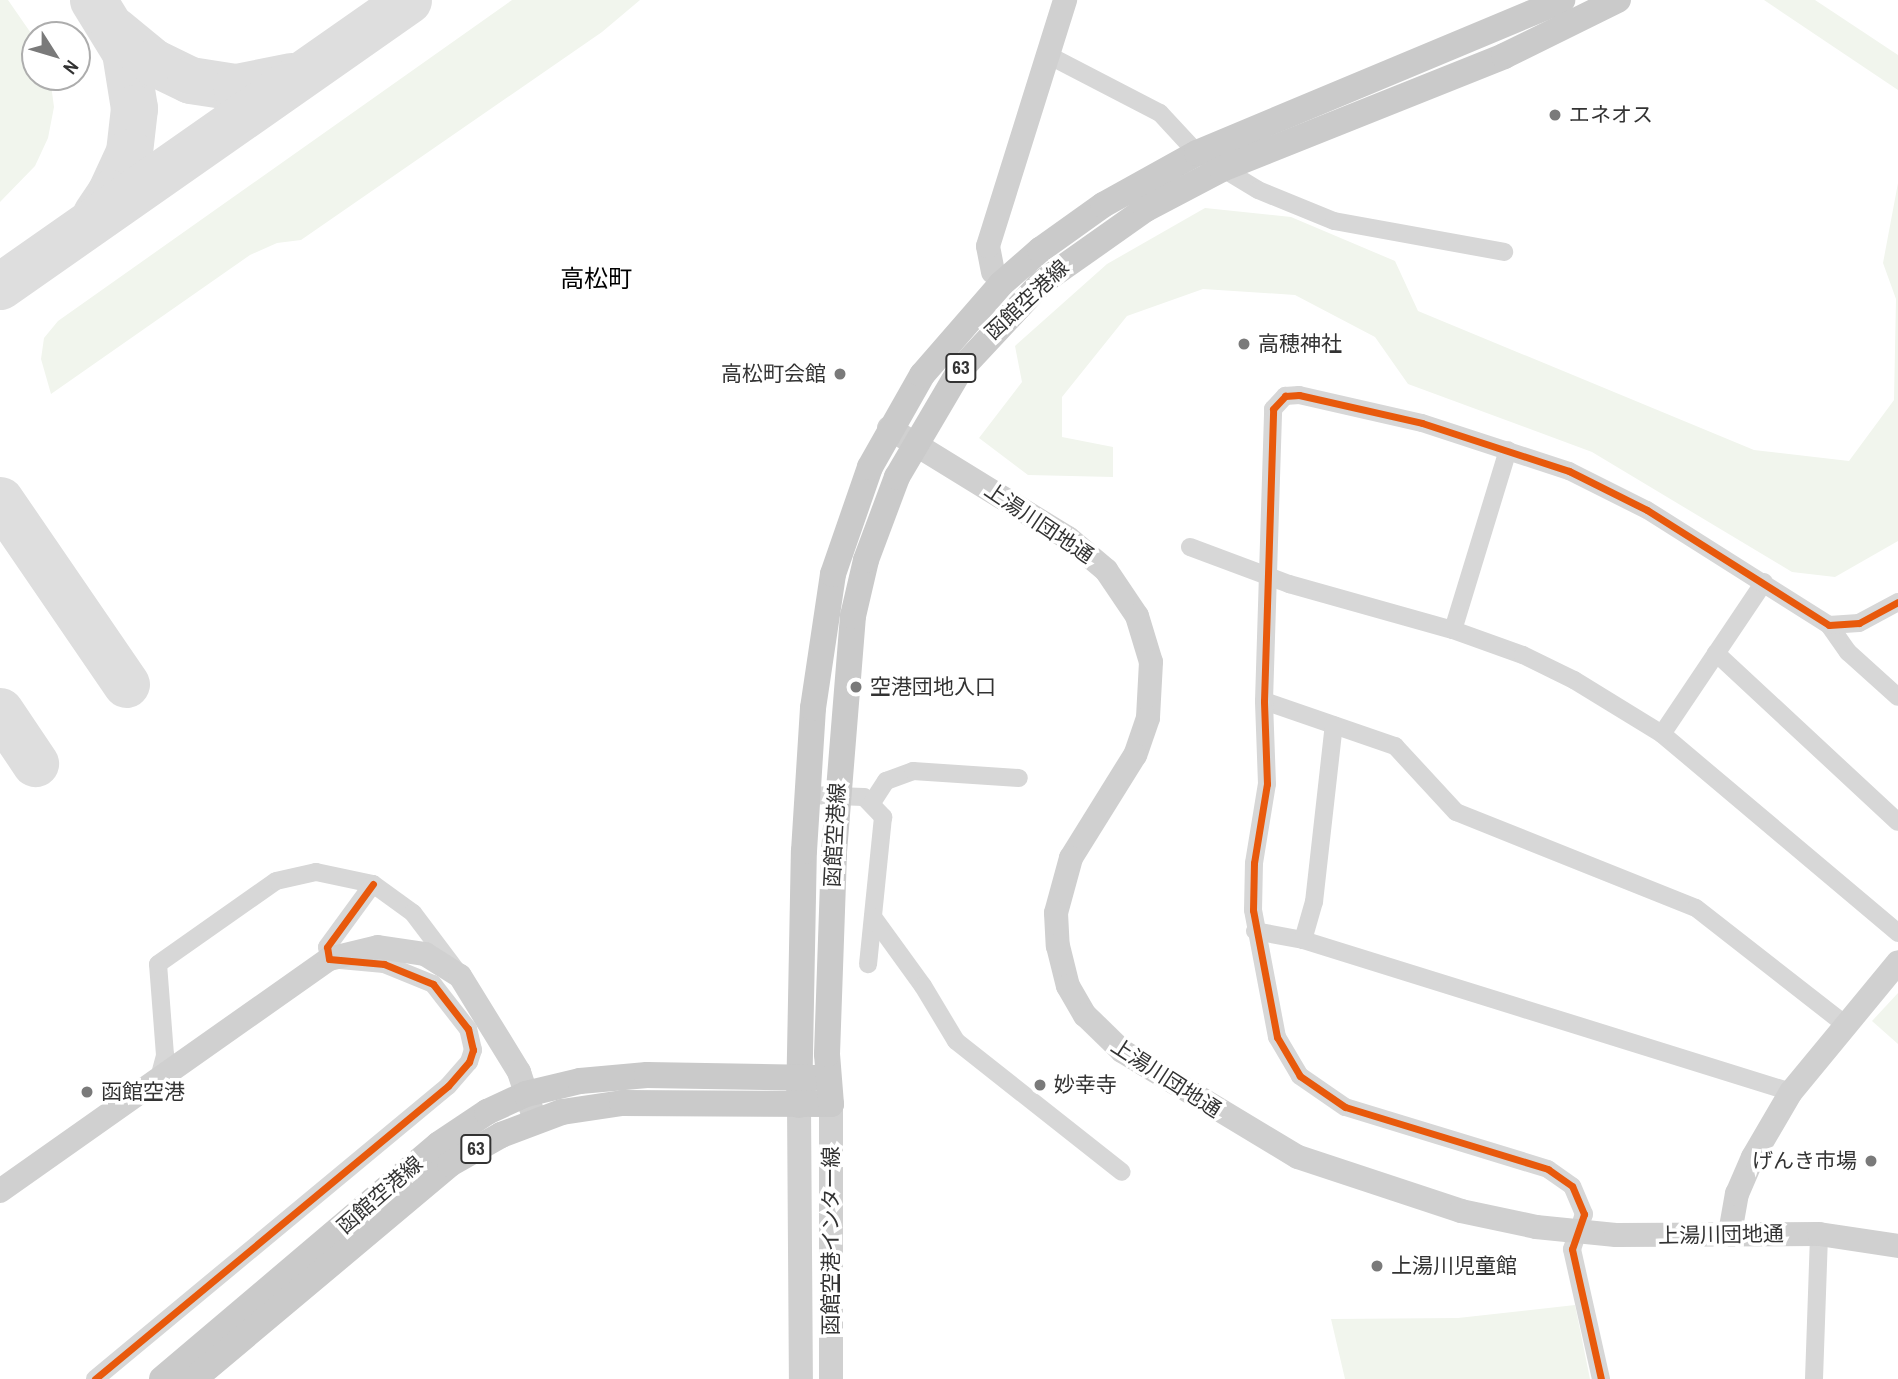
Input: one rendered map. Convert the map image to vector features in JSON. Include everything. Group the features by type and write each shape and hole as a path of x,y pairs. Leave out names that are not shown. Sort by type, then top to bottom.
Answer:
{"main road":[{"name":"函館空港線","path":"799,1105 813,708 833,574 848,525 889,428 943,347 1040,250 1103,205 1196,153 1562,0"},
{"name":"函館空港線","path":"830,1092 837,796 853,616 879,522 914,443 960,370 1018,303 1114,228 1222,169 1504,56 1618,0"},
{"name":"函館空港線","path":"162,1379 439,1144 487,1112 527,1094 580,1082 647,1075 800,1076 830,1092"},
{"name":"函館空港線","path":"194,1379 450,1164 535,1120 590,1107 641,1102 799,1105 830,1092"}],"street":[{"path":"993,272 988,246 1065,0"},
{"path":"1048,55 1160,113 1196,153 1222,169 1335,220 1504,252"},
{"path":"1601,1379 1572,1249 1584,1214 1582,1201 1556,1173 1360,1114 1335,1102 1300,1076 1278,1037 1255,930 1254,863 1267,784 1264,701 1271,576 1271,421 1279,400 1292,396 1312,398 1422,423 1569,471 1647,510 1829,625 1848,652 1898,696"},
{"name":"上湯川団地通","path":"889,428 1093,558 1128,598 1148,647 1150,699 1143,736 1071,858 1058,896 1061,966 1085,1015 1122,1051 1298,1157 1461,1211 1576,1232 1819,1234 1898,1246"},
{"path":"1453,629 1508,450"},
{"path":"1190,547 1271,576 1453,629 1533,660 1662,734 1898,933"},
{"path":"1662,734 1764,582"},
{"path":"1829,625 1859,623 1898,602"},
{"path":"1716,653 1898,822"},
{"path":"1264,701 1406,753 1438,796 1456,813 1660,890 1696,908 1843,1023"},
{"path":"1303,940 1314,902 1334,725"},
{"path":"873,801 886,781 914,771 1019,778"},
{"path":"808,795 873,801"},
{"path":"868,964 883,817 873,801"},
{"path":"159,1078 164,1055 158,964 276,881 316,872 373,884 413,913 460,976 505,1047 527,1094 535,1120"},
{"path":"329,960 327,947 373,884"},
{"path":"873,917 923,986 956,1041 1122,1172"},
{"path":"1255,930 1303,940 1791,1092"},
{"path":"0,1191 329,960 354,951 394,946 425,954 460,976"},
{"path":"95,1379 448,1086 469,1062 472,1050 468,1029 433,984 393,966 329,960"},
{"path":"1730,1234 1737,1194 1753,1157 1791,1092 1843,1023 1898,962"},
{"name":"函館空港インター線","path":"830,1092 831,1379"},
{"name":"函館空港インター線","path":"799,1105 801,1379"},
{"path":"1814,1379 1819,1234"}],"shaded area":[{"path":"0,0 8,0 23,21 21,91 52,91 54,107 48,138 35,166 0,202"},
{"path":"512,0 640,0 602,32 301,240 277,243 250,255 51,394 41,359 44,338 58,321"},
{"path":"1764,0 1815,0 1898,55 1898,90"},
{"path":"1898,183 1898,541 1835,577 1792,572 1592,452 1408,384 1375,337 1295,295 1203,289 1127,316 1062,397 1062,437 1113,447 1113,477 1028,475 979,438 1022,382 1015,346 1107,264 1205,208 1291,217 1395,261 1418,311 1754,450 1849,461 1894,400 1896,299 1883,263"},
{"path":"1898,993 1898,1044 1872,1021"},
{"path":"1575,1305 1590,1379 1345,1379 1331,1319 1458,1318"}],"taxiway":[{"path":"93,0 125,52 134,108 129,152 110,193 96,214"},
{"path":"0,286 408,0"},
{"path":"114,30 153,62 190,80 236,87 291,76"},
{"path":"0,500 126,684"},
{"path":"0,711 35,763"}],"cycle path":[{"path":"1601,1379 1572,1249 1584,1214 1572,1186 1548,1169 1345,1107 1300,1076 1277,1037 1253,910 1254,863 1267,784 1264,701 1273,409 1285,396 1299,395 1422,423 1569,471 1647,510 1829,625 1859,623 1898,602"},
{"path":"95,1379 448,1086 469,1062 473,1050 468,1029 433,984 384,964 329,959 327,947 373,884"}],"place":[{"name":"エネオス","path":"1555,115"},
{"name":"高穂神社","path":"1244,344"},
{"name":"高松町会館","path":"840,374"},
{"name":"空港団地入口","path":"856,687"},
{"name":"妙幸寺","path":"1040,1085"},
{"name":"函館空港","path":"87,1092"},
{"name":"げんき市場","path":"1871,1161"},
{"name":"上湯川児童館","path":"1377,1266"}],"district":[{"name":"高松町","path":"596,279"}]}
